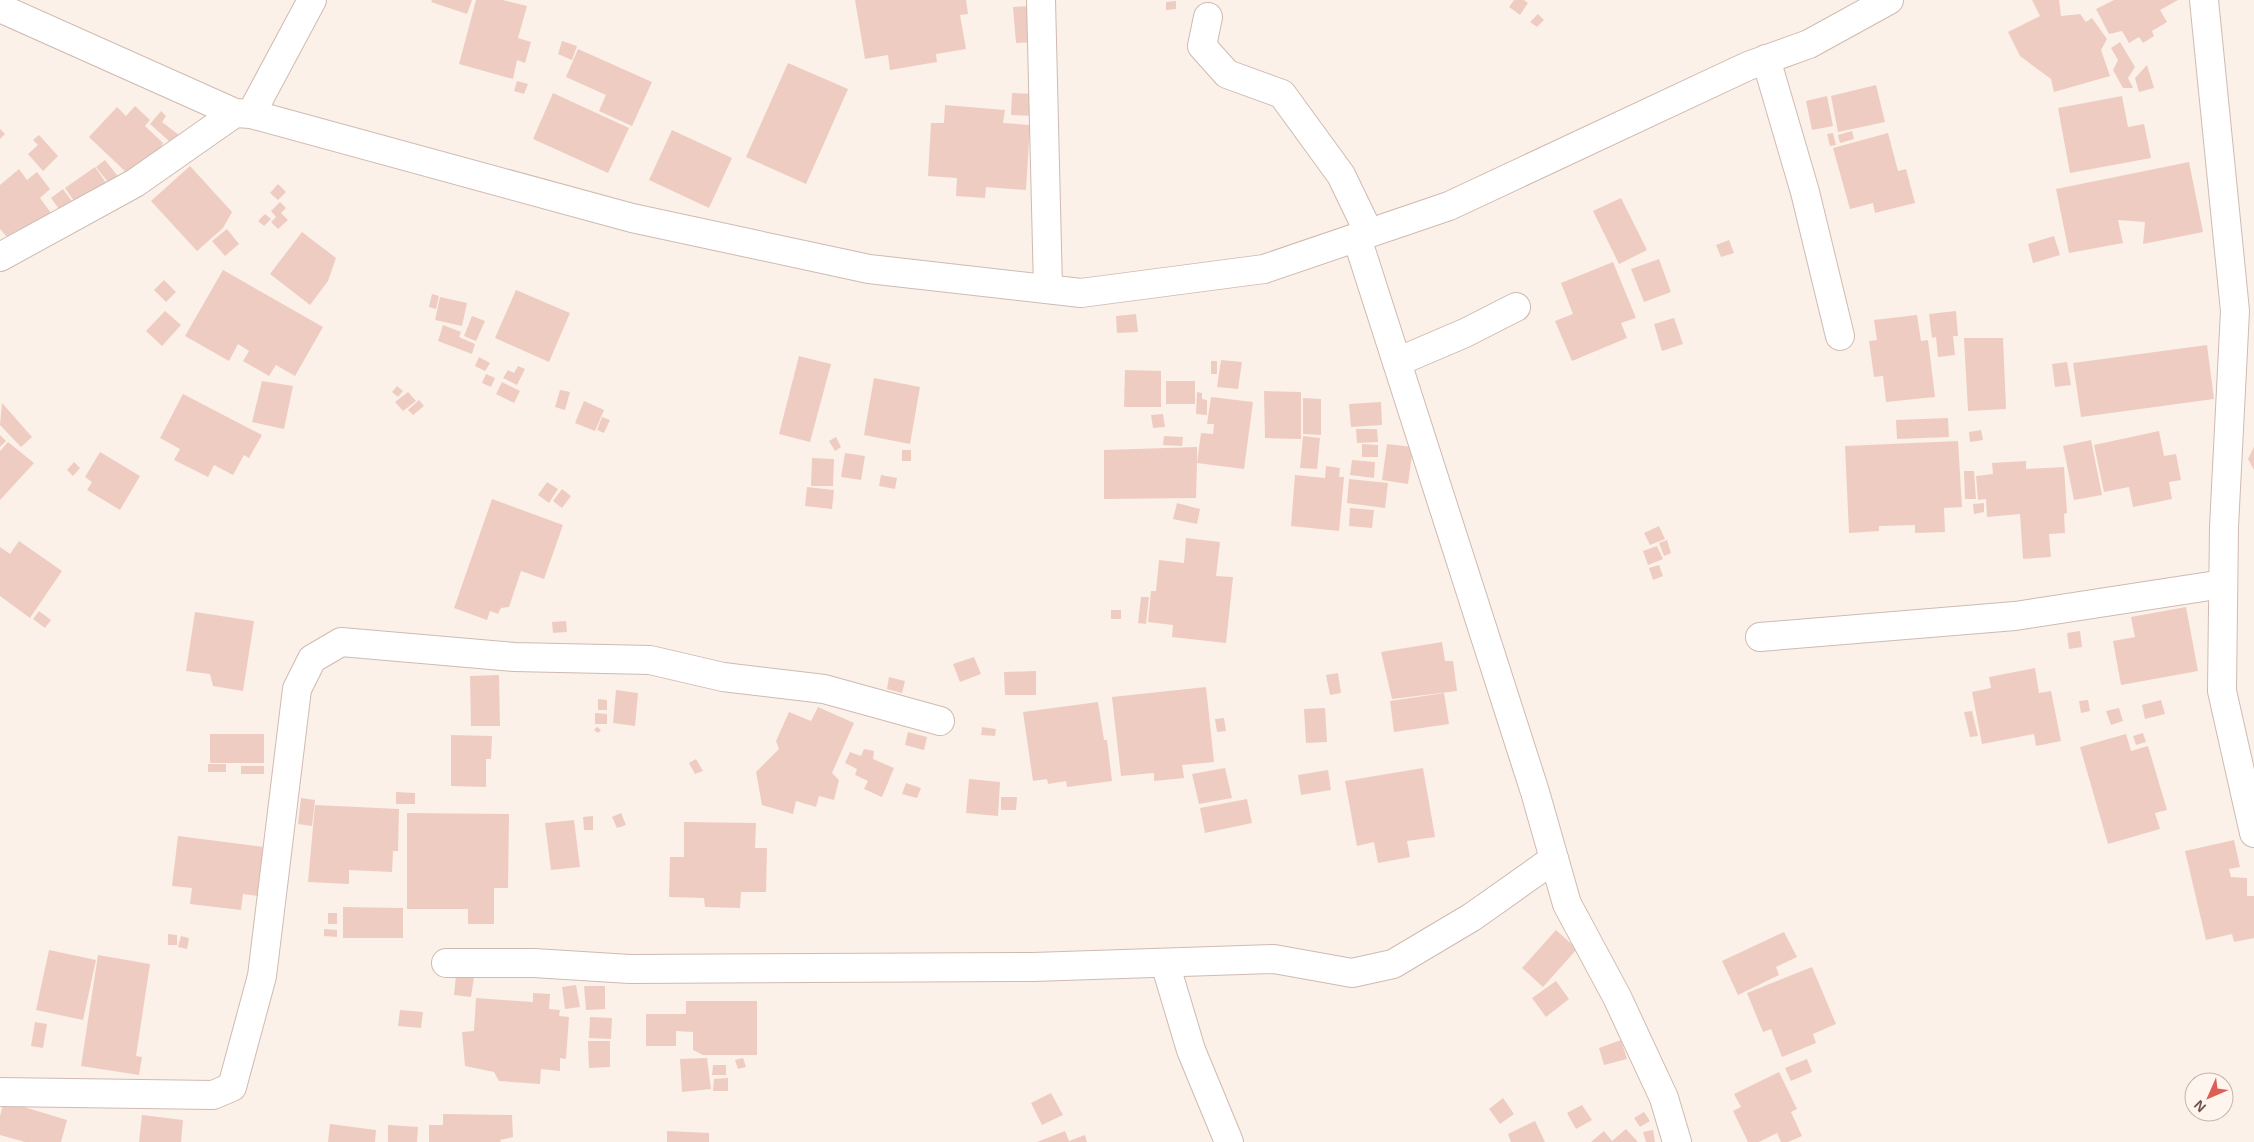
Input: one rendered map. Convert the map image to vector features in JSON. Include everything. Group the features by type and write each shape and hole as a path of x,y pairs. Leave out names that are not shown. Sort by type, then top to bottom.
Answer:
{"street":[{"path":"0,257 135,183 243,113 312,0"},
{"path":"1041,0 1048,289"},
{"path":"0,8 243,113 632,218 869,269 1081,292 1264,269 1449,206 1766,59 1809,44 1889,0"},
{"path":"2204,0 2235,310 2224,526 2222,691 2254,834"},
{"path":"1208,17 1202,46 1227,74 1282,94 1340,175 1363,235 1397,362 1535,792 1567,904 1617,997 1664,1098 1677,1142"},
{"path":"1766,59 1805,192 1840,336"},
{"path":"1397,362 1465,334 1516,307"},
{"path":"1760,637 2015,616 2223,584"},
{"path":"0,1092 213,1095 232,1087 262,976 297,689 312,659 341,642 514,657 650,660 723,677 824,689 940,721"},
{"path":"446,963 534,964 648,969 1023,967 1274,960 1352,974 1393,964 1472,917 1554,859"},
{"path":"1165,963 1191,1050 1229,1142"}],"building":[{"path":"432,0 472,0 467,14 431,2"},
{"path":"476,0 503,0 527,6 518,38 531,42 525,63 517,60 513,79 459,64"},
{"path":"855,0 966,0 968,14 960,15 966,49 936,54 937,62 890,70 888,55 865,59"},
{"path":"1514,0 1524,0 1528,3 1520,15 1509,7"},
{"path":"2032,0 2059,0 2061,16 2080,14 2086,22 2092,18 2107,39 2101,50 2110,76 2054,92 2051,79 2020,56 2008,32 2040,16"},
{"path":"2114,0 2178,0 2160,10 2167,22 2152,31 2154,36 2143,43 2139,37 2129,43 2122,31 2109,34 2096,9"},
{"path":"1176,1 1176,9 1166,10 1166,2"},
{"path":"1031,6 1034,42 1016,43 1013,7"},
{"path":"1538,14 1544,20 1537,27 1530,22"},
{"path":"562,41 577,46 572,60 558,54"},
{"path":"2120,42 2135,67 2128,78 2133,88 2123,88 2113,70 2118,60 2111,48"},
{"path":"578,49 652,82 632,126 599,111 606,95 566,77"},
{"path":"788,63 848,89 806,184 746,157"},
{"path":"2147,65 2154,88 2139,92 2135,78"},
{"path":"517,81 528,84 524,94 514,91"},
{"path":"1876,85 1885,122 1838,132 1831,96"},
{"path":"553,93 629,128 608,173 533,139"},
{"path":"1012,93 1038,94 1038,116 1011,115"},
{"path":"1827,96 1833,126 1812,130 1806,101"},
{"path":"2122,96 2128,127 2144,124 2151,158 2070,173 2058,108"},
{"path":"945,105 1005,110 1003,123 1030,125 1026,190 986,187 985,198 956,196 957,178 928,176 931,123 944,123"},
{"path":"135,106 150,120 145,126 163,143 157,158 129,175 89,137 117,107 126,116"},
{"path":"161,111 166,116 162,122 179,135 170,142 150,124"},
{"path":"0,129 5,134 0,139"},
{"path":"672,130 732,158 709,208 649,180"},
{"path":"1852,131 1854,139 1840,143 1838,135"},
{"path":"1833,133 1836,145 1830,146 1827,134"},
{"path":"1888,133 1898,171 1906,169 1915,203 1875,213 1873,203 1850,209 1833,148"},
{"path":"39,135 58,156 43,171 28,154 38,145 33,140"},
{"path":"105,160 120,179 111,186 96,167"},
{"path":"2189,162 2203,232 2143,244 2145,222 2118,220 2123,243 2069,253 2056,189"},
{"path":"190,166 232,212 223,228 197,251 151,201"},
{"path":"95,167 109,187 79,208 65,188"},
{"path":"19,169 27,180 37,172 50,189 40,198 51,213 13,244 0,229 0,185"},
{"path":"278,184 286,192 278,200 270,193"},
{"path":"63,189 77,208 64,216 51,198"},
{"path":"1621,198 1647,250 1619,264 1593,211"},
{"path":"280,202 286,208 281,213 288,220 278,229 271,222 276,217 271,211"},
{"path":"265,214 271,219 264,226 258,221"},
{"path":"227,229 239,244 225,256 212,241"},
{"path":"302,232 336,258 328,281 310,305 270,274"},
{"path":"2054,236 2060,255 2033,263 2028,244"},
{"path":"1729,240 1734,253 1721,257 1716,245"},
{"path":"1659,259 1671,292 1644,302 1631,269"},
{"path":"1613,262 1636,318 1621,323 1627,338 1572,361 1555,321 1573,314 1561,283"},
{"path":"223,270 323,327 295,376 276,365 269,376 243,361 249,351 238,344 229,361 185,336"},
{"path":"164,280 176,292 166,302 154,290"},
{"path":"516,290 570,313 549,362 495,338"},
{"path":"432,294 439,296 436,309 429,307"},
{"path":"440,297 467,303 462,326 435,320"},
{"path":"165,311 181,325 162,346 146,331"},
{"path":"1956,311 1958,336 1953,336 1955,355 1938,357 1936,337 1932,338 1929,314"},
{"path":"1136,314 1138,332 1117,333 1116,316"},
{"path":"1917,315 1921,341 1928,340 1935,397 1886,402 1883,376 1874,377 1869,341 1877,340 1874,320"},
{"path":"472,316 485,321 476,341 464,336"},
{"path":"1674,318 1683,344 1662,351 1654,324"},
{"path":"443,325 461,332 459,337 475,344 472,354 438,341"},
{"path":"1964,338 2003,338 2006,409 1968,411"},
{"path":"2207,345 2214,399 2081,417 2073,363"},
{"path":"799,356 831,364 810,442 779,434"},
{"path":"479,357 490,363 485,371 475,366"},
{"path":"1221,360 1242,362 1238,389 1217,387"},
{"path":"1211,361 1217,361 1217,374 1211,374"},
{"path":"2067,362 2071,385 2055,387 2052,364"},
{"path":"518,366 525,369 517,385 503,378 508,370 514,373"},
{"path":"1125,370 1161,371 1161,407 1124,407"},
{"path":"486,374 495,378 491,387 482,383"},
{"path":"874,378 920,387 910,444 864,435"},
{"path":"262,381 293,386 284,429 252,422"},
{"path":"1166,381 1195,381 1195,404 1166,404"},
{"path":"502,382 520,391 514,403 496,394"},
{"path":"397,386 403,391 398,397 392,392"},
{"path":"560,390 570,392 565,410 555,407"},
{"path":"1264,391 1301,392 1301,439 1265,438"},
{"path":"408,392 416,401 403,411 395,402"},
{"path":"1197,392 1202,393 1202,399 1207,400 1207,415 1196,414"},
{"path":"183,394 262,435 249,458 244,455 233,475 214,465 208,477 174,460 180,449 160,438"},
{"path":"1211,397 1253,402 1244,469 1197,463 1201,433 1213,434 1214,424 1207,424"},
{"path":"1303,398 1321,399 1321,435 1303,434"},
{"path":"419,400 424,406 413,415 408,410"},
{"path":"584,401 604,410 595,431 575,423"},
{"path":"1381,402 1382,425 1351,427 1349,404"},
{"path":"2,403 32,437 21,447 0,425"},
{"path":"1163,414 1165,427 1153,428 1151,415"},
{"path":"602,417 610,420 604,433 597,430"},
{"path":"1948,418 1949,437 1897,439 1896,420"},
{"path":"1356,429 1377,429 1378,442 1357,443"},
{"path":"1981,430 1983,440 1970,442 1969,432"},
{"path":"2159,431 2164,456 2176,454 2181,480 2169,482 2172,499 2133,507 2129,487 2104,492 2094,445"},
{"path":"0,435 6,441 0,447"},
{"path":"1164,436 1183,437 1182,446 1163,445"},
{"path":"1303,436 1320,438 1317,469 1300,468"},
{"path":"836,437 841,447 835,451 829,441"},
{"path":"2091,440 2102,495 2074,500 2063,446"},
{"path":"1958,441 1962,507 1944,508 1945,532 1915,533 1915,525 1879,526 1879,531 1849,533 1845,446"},
{"path":"8,442 34,463 0,500 0,451"},
{"path":"1362,444 1378,445 1378,457 1362,457"},
{"path":"1387,444 1413,447 1408,484 1382,480"},
{"path":"1197,447 1196,498 1104,499 1104,450"},
{"path":"2254,447 2254,470 2248,459"},
{"path":"902,450 911,450 911,461 902,461"},
{"path":"100,452 140,476 120,510 87,490 92,482 85,477"},
{"path":"845,453 865,456 861,480 841,477"},
{"path":"812,458 834,459 833,486 811,486"},
{"path":"1352,460 1375,462 1374,478 1350,475"},
{"path":"2026,461 2026,469 2064,467 2067,513 2064,514 2065,533 2049,534 2051,557 2023,559 2020,514 1987,517 1986,499 1978,500 1976,476 1993,474 1992,463"},
{"path":"74,462 80,468 73,476 67,470"},
{"path":"1326,466 1340,468 1339,477 1344,477 1339,531 1291,526 1295,475 1325,478"},
{"path":"1964,471 1974,471 1976,499 1965,499"},
{"path":"881,475 897,478 895,489 879,486"},
{"path":"1349,479 1388,483 1385,508 1347,503"},
{"path":"547,482 558,489 549,503 538,495"},
{"path":"807,487 834,490 832,509 805,506"},
{"path":"562,489 571,496 562,508 553,501"},
{"path":"492,499 563,525 544,579 521,571 509,607 501,608 498,614 490,611 487,620 454,608"},
{"path":"1177,503 1200,509 1197,524 1173,519"},
{"path":"1984,503 1984,512 1974,514 1973,504"},
{"path":"1350,508 1374,510 1372,528 1349,526"},
{"path":"1659,526 1665,539 1650,545 1644,533"},
{"path":"1186,538 1220,542 1216,576 1233,577 1226,643 1172,637 1173,625 1148,622 1151,591 1156,591 1159,560 1184,563"},
{"path":"1667,540 1671,553 1664,556 1659,543"},
{"path":"19,541 62,571 30,618 0,596 0,547 10,554"},
{"path":"1657,546 1663,559 1648,565 1643,551"},
{"path":"1659,565 1663,576 1653,580 1649,568"},
{"path":"1141,597 1149,597 1146,624 1138,623"},
{"path":"2186,607 2198,671 2121,685 2113,641 2135,637 2131,617"},
{"path":"1111,610 1121,610 1121,619 1111,619"},
{"path":"39,611 51,620 45,628 33,619"},
{"path":"195,612 254,621 243,691 213,686 210,674 186,671"},
{"path":"566,621 567,632 553,633 552,622"},
{"path":"2080,631 2082,647 2069,649 2067,633"},
{"path":"1442,642 1445,661 1453,661 1457,691 1392,699 1381,652"},
{"path":"974,657 981,674 960,682 953,664"},
{"path":"2035,668 2039,693 2051,691 2061,741 2036,746 2034,734 1982,744 1972,692 1991,688 1989,677"},
{"path":"1036,671 1036,695 1005,695 1004,672"},
{"path":"1338,673 1341,693 1330,695 1326,675"},
{"path":"499,675 500,726 471,726 470,676"},
{"path":"889,677 905,681 902,693 887,689"},
{"path":"1206,687 1214,762 1182,765 1184,778 1154,781 1154,773 1121,776 1112,697"},
{"path":"616,690 638,693 635,726 613,723"},
{"path":"1444,693 1449,724 1394,732 1390,701"},
{"path":"598,699 607,700 607,710 598,710"},
{"path":"2088,700 2090,711 2081,713 2079,701"},
{"path":"2161,700 2165,714 2145,719 2142,705"},
{"path":"1098,702 1104,740 1107,740 1112,781 1067,787 1066,781 1048,784 1047,779 1033,781 1023,712"},
{"path":"818,707 854,723 832,773 839,780 834,800 819,796 816,807 796,801 793,814 762,805 756,772 779,749 776,741 789,712 811,721"},
{"path":"1325,708 1327,742 1306,743 1304,709"},
{"path":"2119,708 2123,721 2111,725 2106,711"},
{"path":"1972,711 1978,736 1970,737 1964,712"},
{"path":"595,713 607,714 607,724 595,724"},
{"path":"1224,718 1226,731 1217,732 1215,719"},
{"path":"597,727 601,730 598,733 594,730"},
{"path":"982,727 996,729 995,736 981,735"},
{"path":"908,732 927,737 924,750 905,745"},
{"path":"2143,733 2146,742 2136,745 2133,736"},
{"path":"210,734 264,734 264,763 210,763"},
{"path":"2126,734 2131,751 2148,746 2167,810 2155,813 2160,829 2108,844 2080,747"},
{"path":"451,735 492,736 491,759 486,759 486,787 451,786"},
{"path":"864,749 874,751 873,759 894,768 882,797 864,789 868,781 855,775 857,769 845,763 850,752 861,756"},
{"path":"696,759 703,771 695,774 689,763"},
{"path":"208,764 226,764 226,772 208,772"},
{"path":"241,766 264,766 264,774 241,774"},
{"path":"1225,768 1232,798 1199,804 1192,774"},
{"path":"1423,768 1435,837 1407,841 1410,857 1378,863 1374,842 1357,846 1345,781"},
{"path":"1328,770 1331,790 1301,795 1298,775"},
{"path":"969,779 1000,782 998,816 966,813"},
{"path":"906,783 921,788 917,798 902,794"},
{"path":"396,792 415,793 415,804 396,804"},
{"path":"1001,797 1017,797 1016,810 1001,810"},
{"path":"301,798 315,800 312,826 298,824"},
{"path":"1247,799 1252,823 1205,833 1200,808"},
{"path":"315,805 399,809 398,851 393,851 392,872 349,870 349,884 308,882"},
{"path":"407,813 509,814 508,888 494,888 494,924 468,924 468,909 407,909"},
{"path":"621,813 626,825 617,828 612,817"},
{"path":"593,816 593,830 584,830 583,817"},
{"path":"574,820 580,867 551,870 545,823"},
{"path":"684,822 756,823 755,848 767,848 766,892 741,892 740,908 705,907 704,898 669,897 670,857 684,857"},
{"path":"178,836 264,847 258,896 243,894 241,910 190,904 192,888 172,886"},
{"path":"2234,840 2240,867 2229,869 2231,877 2247,878 2247,896 2254,896 2254,938 2234,942 2232,934 2206,940 2185,851"},
{"path":"343,907 403,908 403,938 343,938"},
{"path":"328,913 337,913 337,924 328,924"},
{"path":"324,929 337,930 337,937 324,936"},
{"path":"1556,930 1577,949 1543,987 1522,968"},
{"path":"1784,932 1797,957 1776,967 1779,975 1738,995 1722,961"},
{"path":"168,934 177,935 177,945 168,945"},
{"path":"181,936 189,938 187,949 178,947"},
{"path":"49,950 96,960 83,1020 36,1010"},
{"path":"98,955 150,964 136,1056 142,1057 139,1075 81,1066"},
{"path":"1812,967 1836,1024 1813,1034 1816,1043 1782,1057 1771,1029 1763,1032 1747,993"},
{"path":"456,975 474,977 471,997 454,995"},
{"path":"1556,981 1569,999 1546,1017 1532,998"},
{"path":"576,985 580,1007 565,1009 562,987"},
{"path":"584,986 605,986 605,1009 586,1010"},
{"path":"533,993 550,994 549,1009 560,1010 559,1016 569,1017 566,1059 560,1058 560,1071 541,1069 540,1084 499,1081 494,1072 465,1066 462,1032 474,1031 476,998 533,1002"},
{"path":"686,1001 757,1001 757,1055 703,1055 693,1050 693,1032 676,1031 676,1046 646,1046 646,1014 686,1014"},
{"path":"400,1010 423,1012 421,1028 398,1026"},
{"path":"590,1017 612,1018 611,1039 589,1038"},
{"path":"35,1022 47,1024 43,1048 31,1046"},
{"path":"1621,1040 1627,1059 1604,1065 1599,1048"},
{"path":"588,1041 610,1041 610,1067 589,1068"},
{"path":"707,1058 711,1089 682,1092 680,1059"},
{"path":"743,1058 746,1067 738,1069 735,1060"},
{"path":"1807,1059 1812,1072 1791,1081 1785,1068"},
{"path":"713,1065 726,1065 726,1075 712,1075"},
{"path":"1779,1072 1797,1109 1791,1112 1802,1136 1788,1142 1781,1142 1777,1133 1759,1142 1748,1142 1733,1111 1741,1107 1734,1094"},
{"path":"728,1078 728,1091 713,1091 714,1079"},
{"path":"1051,1093 1063,1115 1042,1125 1031,1103"},
{"path":"1503,1098 1514,1114 1500,1124 1489,1109"},
{"path":"4,1101 67,1120 61,1142 25,1142 0,1135 0,1116"},
{"path":"1582,1105 1592,1120 1576,1129 1567,1113"},
{"path":"1644,1112 1650,1121 1640,1127 1634,1118"},
{"path":"443,1114 512,1115 513,1137 500,1140 501,1142 429,1142 429,1125 443,1125"},
{"path":"142,1115 183,1120 181,1142 139,1142"},
{"path":"1535,1121 1545,1142 1511,1142 1508,1134"},
{"path":"330,1124 376,1130 375,1142 328,1142"},
{"path":"388,1125 418,1127 417,1142 388,1142"},
{"path":"1626,1129 1638,1142 1591,1142 1604,1131 1612,1141"},
{"path":"1653,1130 1655,1142 1646,1142 1643,1132"},
{"path":"667,1131 709,1133 709,1142 667,1142"},
{"path":"1065,1131 1069,1141 1085,1135 1087,1142 1037,1142"}]}
